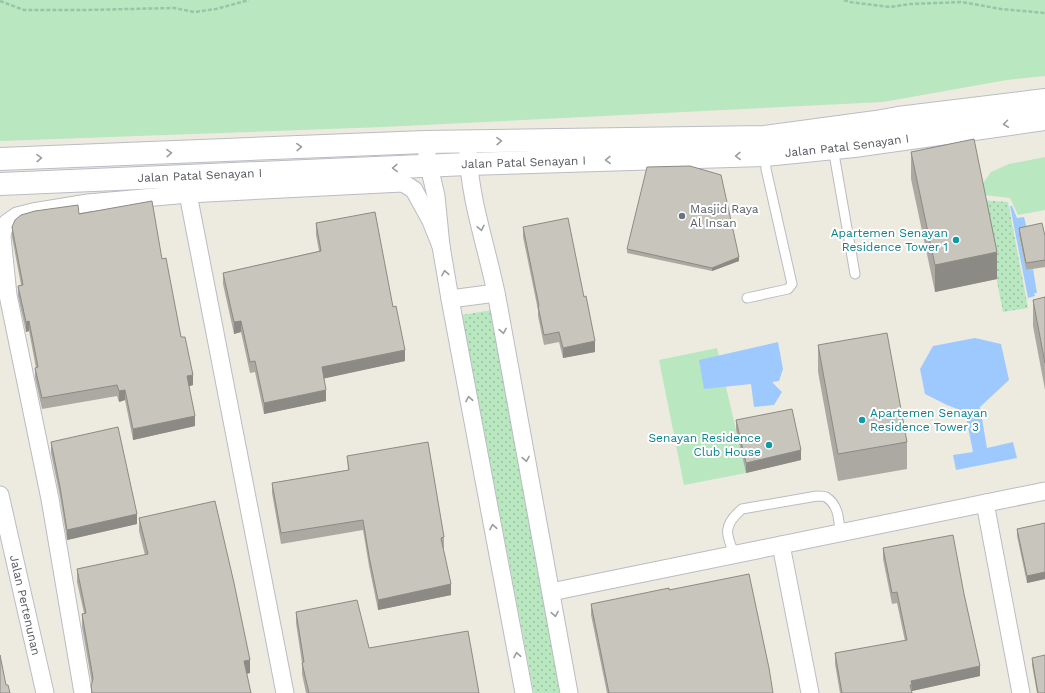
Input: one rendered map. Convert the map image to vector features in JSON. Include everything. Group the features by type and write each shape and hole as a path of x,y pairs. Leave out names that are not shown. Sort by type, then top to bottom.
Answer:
{"main road":[{"name":"Jalan Patal Senayan I","path":"0,184 429,166 765,146 898,118 1045,100"},
{"name":"Jalan Patal Senayan I","path":"0,159 425,142 833,148 1045,119"}],"street":[{"path":"425,142 436,196 441,246 450,299 524,693"},
{"path":"467,142 468,164 472,190 496,292 569,693"},
{"path":"83,693 50,499 8,295 2,237 3,230 7,223 17,216 33,212 88,203 188,194 402,183 414,190 431,221 441,246"},
{"path":"188,194 285,693"},
{"path":"450,299 496,292"},
{"path":"551,592 1045,491"},
{"name":"Jalan Pertenunan","path":"0,495 45,693"},
{"path":"984,503 1021,693"},
{"path":"781,545 810,693"}],"lane":[{"path":"747,298 788,289 792,284 766,169 765,146"},
{"path":"833,148 855,274"},
{"path":"735,555 729,543 727,529 732,517 742,509 817,496 826,496 833,503 837,511 840,533"}],"path":[{"path":"0,1 24,10 174,8 194,12 216,9 249,0"},
{"path":"844,0 890,8 910,4 962,2 1002,9 1045,13"}],"green space":[{"path":"0,0 1045,0 1045,76 1007,80 883,102 384,127 0,141"},
{"path":"1045,157 1045,210 1018,215 1010,198 984,195 983,183 991,172 1009,164"},
{"path":"981,200 1008,202 1028,308 1003,312"},
{"path":"492,310 563,693 534,693 462,315"},
{"path":"717,348 746,473 684,485 659,360"}],"water":[{"path":"1010,206 1012,206 1017,218 1024,217 1028,233 1019,235 1026,270 1033,269 1037,293 1034,293 1035,296 1028,298"},
{"path":"975,338 1001,344 1009,380 980,407 987,448 1013,442 1017,458 956,470 953,455 973,452 965,412 925,394 920,369 933,346"},
{"path":"778,342 783,369 779,381 772,382 782,392 774,405 754,407 751,384 704,389 699,360"}],"building":[{"name":"Apartemen Senayan Residence Tower 1","path":"974,139 997,252 935,265 911,152"},
{"name":"Masjid Raya Al Insan","path":"690,166 721,175 739,257 712,268 627,249 647,167"},
{"path":"152,201 162,259 166,258 181,337 185,337 193,375 187,376 195,416 133,429 125,390 119,391 117,385 42,398 35,368 38,367 29,321 26,322 18,286 23,285 12,227 15,220 21,215 35,211 78,205 79,214"},
{"path":"375,212 393,307 396,306 405,350 322,367 326,390 264,403 255,361 250,362 241,321 234,322 223,273 321,251 316,223"},
{"path":"568,218 584,297 586,296 595,341 563,348 559,332 544,335 523,227"},
{"path":"1042,223 1045,236 1045,260 1026,263 1019,228"},
{"path":"1045,297 1045,363 1033,300"},
{"name":"Apartemen Senayan Residence Tower 3","path":"887,333 907,442 838,454 818,345"},
{"name":"Senayan Residence Club House","path":"792,409 801,450 746,463 736,420"},
{"path":"118,427 137,514 67,530 51,442"},
{"path":"428,442 444,537 441,538 451,584 378,600 363,520 281,533 272,483 349,470 347,456"},
{"path":"215,501 250,660 244,661 251,693 92,693 91,686 93,678 82,614 86,613 77,569 148,554 139,518"},
{"path":"1045,523 1045,572 1027,576 1017,529"},
{"path":"953,535 980,666 911,681 912,685 910,685 912,693 842,693 835,653 907,640 897,592 892,593 883,548"},
{"path":"749,574 773,693 609,693 591,604"},
{"path":"357,600 369,648 468,631 479,693 309,693 302,663 304,662 296,612"},
{"path":"0,655 6,685 8,685 10,693 0,693"},
{"path":"1045,655 1045,693 1038,693 1032,658"}],"place":[{"name":"Masjid Raya Al Insan","path":"682,216"},
{"name":"Apartemen Senayan Residence Tower 1","path":"956,240"},
{"name":"Apartemen Senayan Residence Tower 3","path":"862,420"},
{"name":"Senayan Residence Club House","path":"769,445"}]}
